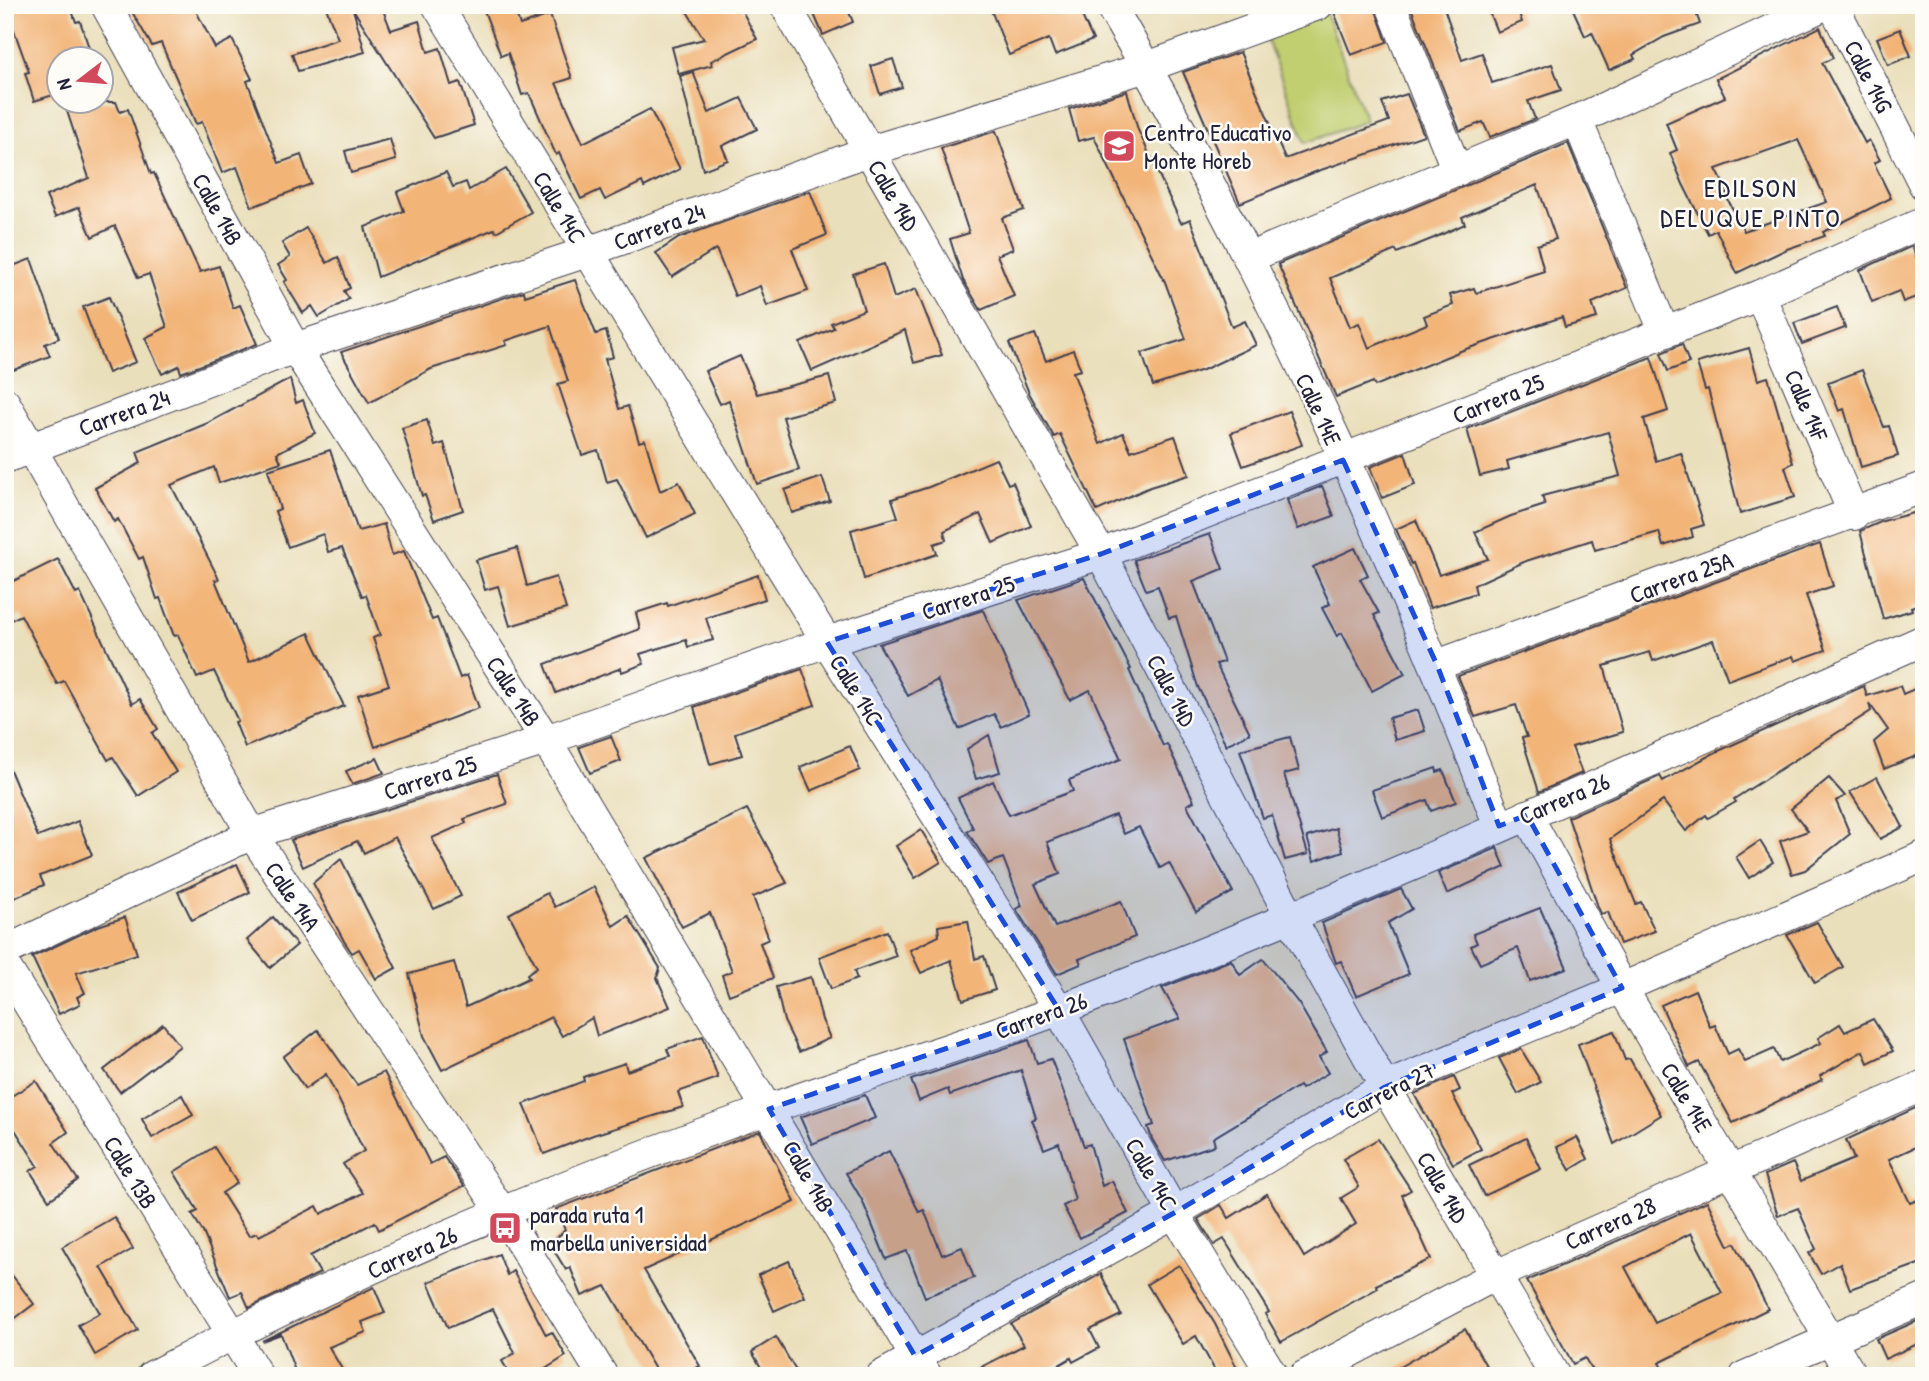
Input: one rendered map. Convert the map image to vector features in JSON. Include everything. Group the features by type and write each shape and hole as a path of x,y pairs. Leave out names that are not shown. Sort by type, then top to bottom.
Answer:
{"street":[{"name":"Calle 14B","path":"106,5 295,348 545,740 921,1366"},
{"name":"Calle 14C","path":"438,5 827,642 1059,1010 1174,1213 1273,1376"},
{"name":"Calle 14D","path":"785,5 1101,554 1290,918 1494,1276 1555,1376"},
{"name":"Calle 14E","path":"1110,5 1250,257 1437,665 1500,826"},
{"name":"Carrera 24","path":"18,452 295,348 587,251 869,151 1146,67 1318,5"},
{"path":"1391,5 1457,171"},
{"path":"1250,257 1577,120 1825,5"},
{"name":"Calle 14G","path":"1833,5 1924,185"},
{"path":"1577,120 1664,331"},
{"name":"Carrera 25","path":"5,951 252,834 545,740 827,642 1101,554 1760,295 1924,222"},
{"name":"Calle 14F","path":"1760,295 1854,515"},
{"name":"Calle 14A","path":"5,403 18,452 252,834 502,1212 603,1376"},
{"name":"Carrera 25A","path":"1437,665 1854,515 1924,487"},
{"name":"Carrera 26","path":"152,1376 230,1335 502,1212 769,1109 1059,1010 1290,918 1924,640"},
{"name":"Calle 14E","path":"1527,815 1622,988 1832,1338 1852,1376"},
{"name":"Carrera 27","path":"881,1376 921,1366 1385,1087 1622,988 1924,856"},
{"name":"Calle 13B","path":"5,966 230,1335 258,1376"},
{"name":"Carrera 28","path":"1304,1376 1494,1276 1924,1084"},
{"path":"1745,1376 1924,1299"}],"highlighted area":[{"path":"1343,460 1437,665 1499,826 1527,815 1622,988 1385,1087 1174,1213 915,1356 769,1109 1059,1010 827,642 1101,554"}],"green space":[{"path":"1323,5 1366,121 1305,143 1263,28"}],"building":[{"path":"5,5 70,5 76,22 80,21 88,46 46,46 46,97 34,101 25,73 29,72"},
{"path":"128,5 193,5 215,48 232,39 252,79 247,81 279,163 301,155 311,184 252,207 237,167 222,173 202,122 196,124 161,43 152,46"},
{"path":"325,5 381,5 391,30 419,21 428,52 440,48 451,85 460,82 474,125 434,138 353,9 365,52 298,71 292,54 338,39"},
{"path":"482,5 513,5 520,25 550,15 572,78 556,83 583,143 650,109 680,169 644,187 642,182 605,200 600,190 581,199 559,153 556,155 529,93 522,95 508,53 501,56"},
{"path":"683,5 739,5 757,39 711,61 712,65 679,74 672,47 704,39"},
{"path":"810,5 846,5 853,22 823,35"},
{"path":"989,5 1077,5 1093,40 1055,55 1049,39 1009,55"},
{"path":"1335,5 1374,5 1387,42 1351,55 1334,12"},
{"path":"1410,5 1443,5 1462,60 1482,53 1492,83 1552,64 1561,90 1528,101 1535,119 1490,137 1483,122 1460,131"},
{"path":"1486,5 1516,5 1522,22 1497,32"},
{"path":"1571,5 1693,5 1700,24 1664,37 1633,55 1635,59 1609,70 1592,32 1585,36"},
{"path":"1820,27 1833,58 1822,63 1865,143 1869,140 1880,160 1874,163 1891,198 1823,232 1825,236 1787,249 1737,273 1716,230 1708,234 1683,184 1670,153 1677,150 1666,123 1725,97 1716,79","holes":["1798,140 1827,202 1744,231 1716,169"]},
{"path":"1900,29 1911,56 1888,65 1877,38"},
{"path":"1240,52 1285,159 1389,121 1382,102 1407,94 1424,135 1315,172 1240,203 1183,72"},
{"path":"893,59 902,87 880,94 871,66"},
{"path":"693,72 709,113 741,98 757,129 722,146 728,160 703,170 680,76"},
{"path":"1127,91 1138,130 1181,223 1190,219 1232,327 1245,321 1256,345 1203,370 1153,386 1142,353 1186,339 1165,282 1094,137 1078,141 1069,109"},
{"path":"116,102 120,112 128,109 151,174 154,173 200,272 219,266 233,308 240,305 257,344 181,373 179,366 162,374 145,338 167,327 149,274 138,278 115,226 92,237 79,207 55,217 46,196 89,178 69,116 116,116"},
{"path":"996,131 1024,210 1002,218 1013,249 997,255 1014,296 981,310 963,280 950,239 969,233 941,148"},
{"path":"390,139 396,160 351,173 345,151"},
{"path":"1568,143 1627,288 1592,303 1597,318 1565,327 1562,317 1463,350 1375,386 1373,382 1336,397 1278,264","holes":["1537,185 1556,239 1537,245 1544,271 1476,293 1474,288 1450,295 1453,305 1424,316 1427,324 1369,348 1359,323 1350,327 1330,278 1396,250 1397,253 1434,238 1465,224 1462,217"]},
{"path":"506,169 531,212 496,232 494,229 378,277 365,227 404,211 397,192 446,172 453,187 466,182 469,190"},
{"path":"810,191 827,235 792,249 808,291 767,306 760,286 735,296 716,249 672,277 656,253 679,238"},
{"path":"306,228 327,263 338,257 350,288 344,291 349,299 319,317 312,306 303,313 284,282 287,280 278,265 290,257 282,243"},
{"path":"1912,246 1924,277 1924,294 1903,302 1899,291 1872,302 1860,270"},
{"path":"31,259 59,338 45,344 50,356 11,371 5,356 5,269"},
{"path":"884,264 894,298 916,289 942,355 914,363 905,330 812,371 800,343 834,328 831,323 864,310 853,274"},
{"path":"575,280 596,334 606,331 613,357 605,359 619,409 628,406 639,442 645,440 660,491 679,482 695,514 646,538 617,479 607,482 598,450 582,455 558,384 568,381 550,326 505,341 507,345 431,369 369,403 341,352 524,291 525,296"},
{"path":"109,297 136,362 108,373 83,307"},
{"path":"1837,307 1845,328 1802,344 1794,323"},
{"path":"1035,334 1046,361 1073,350 1081,370 1073,372 1100,444 1123,433 1131,451 1175,436 1189,475 1150,487 1097,511 1060,434 1054,437 1029,393 1009,343"},
{"path":"1682,344 1689,363 1668,371 1661,353"},
{"path":"1749,348 1758,380 1768,377 1793,463 1785,467 1795,497 1740,514 1708,389 1705,390 1697,363"},
{"path":"740,356 757,394 829,376 836,403 783,417 799,470 757,484 729,400 720,404 705,371"},
{"path":"1651,357 1668,411 1644,419 1656,461 1681,453 1704,525 1691,529 1693,537 1663,546 1659,532 1595,550 1592,540 1526,561 1474,585 1476,593 1430,608 1413,563 1411,564 1396,529 1416,520 1439,575 1488,559 1475,532 1545,505 1542,496 1620,476 1608,432 1507,461 1509,469 1480,476 1467,429"},
{"path":"1862,370 1884,427 1889,426 1898,456 1861,467 1844,409 1839,411 1828,383"},
{"path":"290,379 296,403 303,400 315,433 277,453 281,462 219,483 214,467 171,485 219,579 215,580 249,662 309,633 344,706 245,747 235,722 238,721 214,671 197,678 178,635 174,636 160,598 157,599 143,557 139,559 118,519 114,522 95,488 141,463 137,452 208,423"},
{"path":"1289,411 1302,445 1243,466 1231,433"},
{"path":"427,420 435,446 444,443 463,510 434,520 425,495 422,496 402,428"},
{"path":"330,450 358,531 384,524 392,555 404,551 432,620 437,618 460,678 467,675 479,708 375,747 358,695 389,685 373,638 380,635 366,595 362,596 342,548 328,552 323,534 288,547 275,511 280,509 268,470"},
{"path":"1405,453 1415,485 1382,498 1370,467"},
{"path":"996,459 1008,484 1013,482 1031,526 993,543 980,514 944,531 946,540 934,544 937,554 864,579 851,530 898,517 892,499"},
{"path":"822,477 830,501 792,513 785,490"},
{"path":"1322,486 1334,516 1298,529 1287,500"},
{"path":"1924,510 1924,603 1911,607 1912,610 1883,619 1860,531 1883,521"},
{"path":"1210,534 1223,569 1193,581 1224,662 1216,664 1250,733 1226,745 1198,687 1176,616 1169,618 1158,586 1146,590 1134,560"},
{"path":"1820,544 1833,586 1806,595 1826,650 1795,661 1793,656 1728,680 1713,640 1653,661 1650,652 1604,666 1623,732 1572,747 1582,773 1539,792 1522,738 1527,737 1516,705 1475,717 1458,676"},
{"path":"517,548 527,586 556,577 566,609 510,626 498,586 485,590 476,560"},
{"path":"1355,548 1368,575 1360,579 1379,613 1374,615 1405,674 1372,691 1342,633 1337,636 1322,608 1330,604 1313,567"},
{"path":"58,559 76,594 80,592 132,704 140,699 158,729 152,733 176,772 138,796 113,757 108,760 64,681 57,684 21,615 5,623 5,585"},
{"path":"758,575 765,599 706,618 713,640 688,647 686,640 640,654 644,664 622,672 621,668 556,693 545,664 640,629 636,613 667,603 668,606"},
{"path":"1084,578 1131,669 1129,670 1163,746 1167,744 1194,801 1187,805 1233,892 1196,912 1169,863 1160,868 1139,827 1124,834 1115,815 1047,842 1060,874 1035,884 1055,927 1121,901 1135,937 1079,959 1081,964 1057,974 1016,909 1022,906 1003,858 988,864 967,831 973,828 958,798 993,781 1009,815 1073,791 1069,780 1121,759 1090,690 1070,700 1018,600"},
{"path":"983,610 1029,714 1001,727 994,714 959,729 937,680 908,696 879,644"},
{"path":"802,669 815,705 735,733 742,755 710,764 694,707"},
{"path":"1924,685 1924,753 1884,769 1874,742 1888,730 1869,703 1871,711 1734,799 1736,802 1708,818 1706,815 1686,831 1663,801 1610,839 1636,904 1641,902 1655,931 1620,944 1608,912 1601,914 1598,907 1568,817 1660,776 1663,781 1714,753 1864,686 1867,696 1900,686 1903,694"},
{"path":"1418,710 1425,731 1395,740 1389,718"},
{"path":"989,735 1000,772 976,779 967,749"},
{"path":"611,736 621,761 590,773 579,747"},
{"path":"1290,737 1299,770 1284,774 1308,854 1285,860 1272,815 1263,818 1240,750"},
{"path":"850,746 860,770 811,791 800,767"},
{"path":"5,758 38,837 78,821 92,855 40,876 44,885 5,902"},
{"path":"377,758 384,773 352,784 346,771"},
{"path":"1436,768 1437,772 1443,770 1456,802 1431,811 1427,800 1382,817 1372,790"},
{"path":"497,774 507,804 464,819 466,823 432,838 461,896 434,909 395,837 364,853 357,841 303,867 291,840"},
{"path":"1877,777 1903,827 1880,839 1850,792"},
{"path":"1829,778 1845,796 1836,801 1850,834 1805,870 1792,874 1780,841 1808,831 1791,809"},
{"path":"747,809 787,883 753,897 769,939 760,943 773,978 729,995 722,975 732,971 710,913 682,927 646,858"},
{"path":"1336,828 1343,851 1314,861 1307,837"},
{"path":"921,830 941,862 915,878 896,846"},
{"path":"1760,841 1773,862 1749,878 1736,857"},
{"path":"1497,848 1505,867 1447,894 1438,873"},
{"path":"341,859 396,968 376,979 359,949 352,953 344,941 313,883"},
{"path":"237,864 250,892 192,920 178,892"},
{"path":"594,887 613,926 628,916 660,968 657,978 670,1007 597,1036 592,1018 562,1036 551,1017 442,1070 424,1036 409,974 454,962 466,1007 529,978 527,974 537,967 509,914 547,893 555,907"},
{"path":"1401,889 1412,909 1388,923 1409,974 1356,996 1341,961 1336,963 1322,923"},
{"path":"1540,908 1567,968 1530,981 1518,948 1480,964 1471,946 1477,943 1473,934"},
{"path":"125,917 137,954 76,973 85,993 77,997 80,1004 59,1014 32,957 98,926"},
{"path":"273,917 297,945 270,968 247,940"},
{"path":"968,921 975,959 984,956 995,990 963,1000 951,960 921,973 910,950 939,936 938,926"},
{"path":"1817,922 1843,967 1815,983 1787,935"},
{"path":"887,931 896,956 854,971 857,979 831,989 819,957"},
{"path":"1263,959 1299,1004 1327,1052 1319,1057 1328,1073 1301,1089 1299,1086 1213,1138 1215,1145 1165,1161 1152,1139 1148,1127 1154,1125 1124,1039 1180,1019 1162,988 1231,960 1240,975"},
{"path":"811,977 822,1020 830,1038 799,1052 784,1021 776,987"},
{"path":"1695,990 1710,1027 1715,1025 1728,1054 1738,1049 1745,1062 1774,1049 1780,1062 1821,1043 1818,1038 1840,1024 1845,1032 1873,1019 1893,1051 1868,1063 1863,1051 1820,1076 1822,1080 1733,1123 1699,1062 1689,1067 1661,1005"},
{"path":"163,1024 180,1046 120,1092 104,1070"},
{"path":"318,1030 357,1085 384,1072 430,1164 444,1157 464,1186 379,1230 375,1222 310,1256 320,1273 249,1308 242,1292 230,1297 203,1232 192,1214 198,1211 174,1172 214,1147 237,1183 222,1193 249,1236 257,1233 259,1236 317,1206 321,1214 363,1193 343,1164 364,1151 326,1074 305,1089 283,1057"},
{"path":"1614,1031 1625,1060 1630,1059 1661,1115 1614,1144 1578,1044"},
{"path":"703,1036 718,1078 678,1092 683,1107 593,1135 544,1154 524,1104 584,1081 583,1077 625,1063 627,1071 670,1056 667,1049"},
{"path":"1029,1040 1037,1063 1051,1059 1084,1146 1090,1144 1102,1186 1112,1181 1128,1213 1080,1238 1063,1206 1075,1200 1059,1143 1044,1149 1032,1120 1036,1118 1021,1070 950,1095 948,1089 919,1101 911,1080"},
{"path":"1521,1049 1541,1082 1518,1094 1499,1058"},
{"path":"1454,1077 1460,1090 1452,1094 1481,1149 1453,1164 1414,1094"},
{"path":"36,1081 68,1132 53,1143 78,1180 49,1200 30,1171 38,1166 5,1114 5,1100"},
{"path":"182,1095 193,1115 152,1138 142,1119"},
{"path":"865,1095 875,1118 812,1144 800,1117"},
{"path":"1924,1104 1924,1143 1889,1159 1910,1203 1924,1198 1924,1262 1850,1289 1840,1263 1821,1274 1809,1253 1816,1249 1798,1208 1778,1216 1765,1175 1793,1163 1801,1181 1854,1159 1846,1140"},
{"path":"760,1131 795,1202 644,1270 700,1366 680,1376 659,1376 606,1286 582,1296 570,1267 566,1270 550,1244 565,1230 556,1209"},
{"path":"1577,1137 1588,1159 1570,1170 1557,1147"},
{"path":"1526,1138 1541,1169 1484,1196 1469,1165"},
{"path":"1378,1139 1411,1190 1402,1195 1431,1259 1376,1285 1378,1288 1281,1342 1265,1314 1269,1312 1224,1239 1214,1245 1198,1219 1221,1205 1229,1218 1267,1194 1304,1257 1356,1224 1341,1198 1359,1187 1343,1159"},
{"path":"889,1151 919,1212 924,1210 942,1255 962,1247 974,1278 925,1297 907,1251 886,1259 862,1200 846,1173"},
{"path":"1707,1201 1729,1246 1735,1243 1768,1309 1659,1363 1662,1368 1647,1376 1595,1376 1585,1358 1573,1364 1527,1281","holes":["1691,1233 1722,1293 1655,1323 1625,1267"]},
{"path":"114,1217 133,1249 101,1267 138,1330 95,1355 78,1325 100,1313 62,1247"},
{"path":"499,1254 507,1275 513,1271 546,1335 552,1332 566,1356 534,1376 511,1376 502,1361 515,1353 493,1309 448,1328 428,1282"},
{"path":"789,1261 805,1297 774,1311 758,1275"},
{"path":"1179,1265 1215,1324 1241,1376 1218,1376 1196,1336 1183,1344 1147,1284"},
{"path":"5,1266 34,1304 5,1326"},
{"path":"1101,1274 1121,1315 1090,1330 1099,1348 1073,1362 1071,1358 1040,1376 964,1376 1024,1345 1011,1324"},
{"path":"374,1287 385,1313 362,1322 366,1332 329,1347 346,1376 297,1376 281,1334 262,1341"},
{"path":"1924,1318 1924,1341 1885,1359 1876,1339"},
{"path":"1465,1329 1492,1376 1384,1376"},
{"path":"776,1337 799,1376 766,1376 752,1352"}],"place":[{"name":"Centro Educativo Monte Horeb","path":"1119,146"},
{"name":"parada ruta 1 marbella universidad","path":"505,1228"}],"district":[{"name":"EDILSON DELUQUE PINTO","path":"1751,202"}]}
